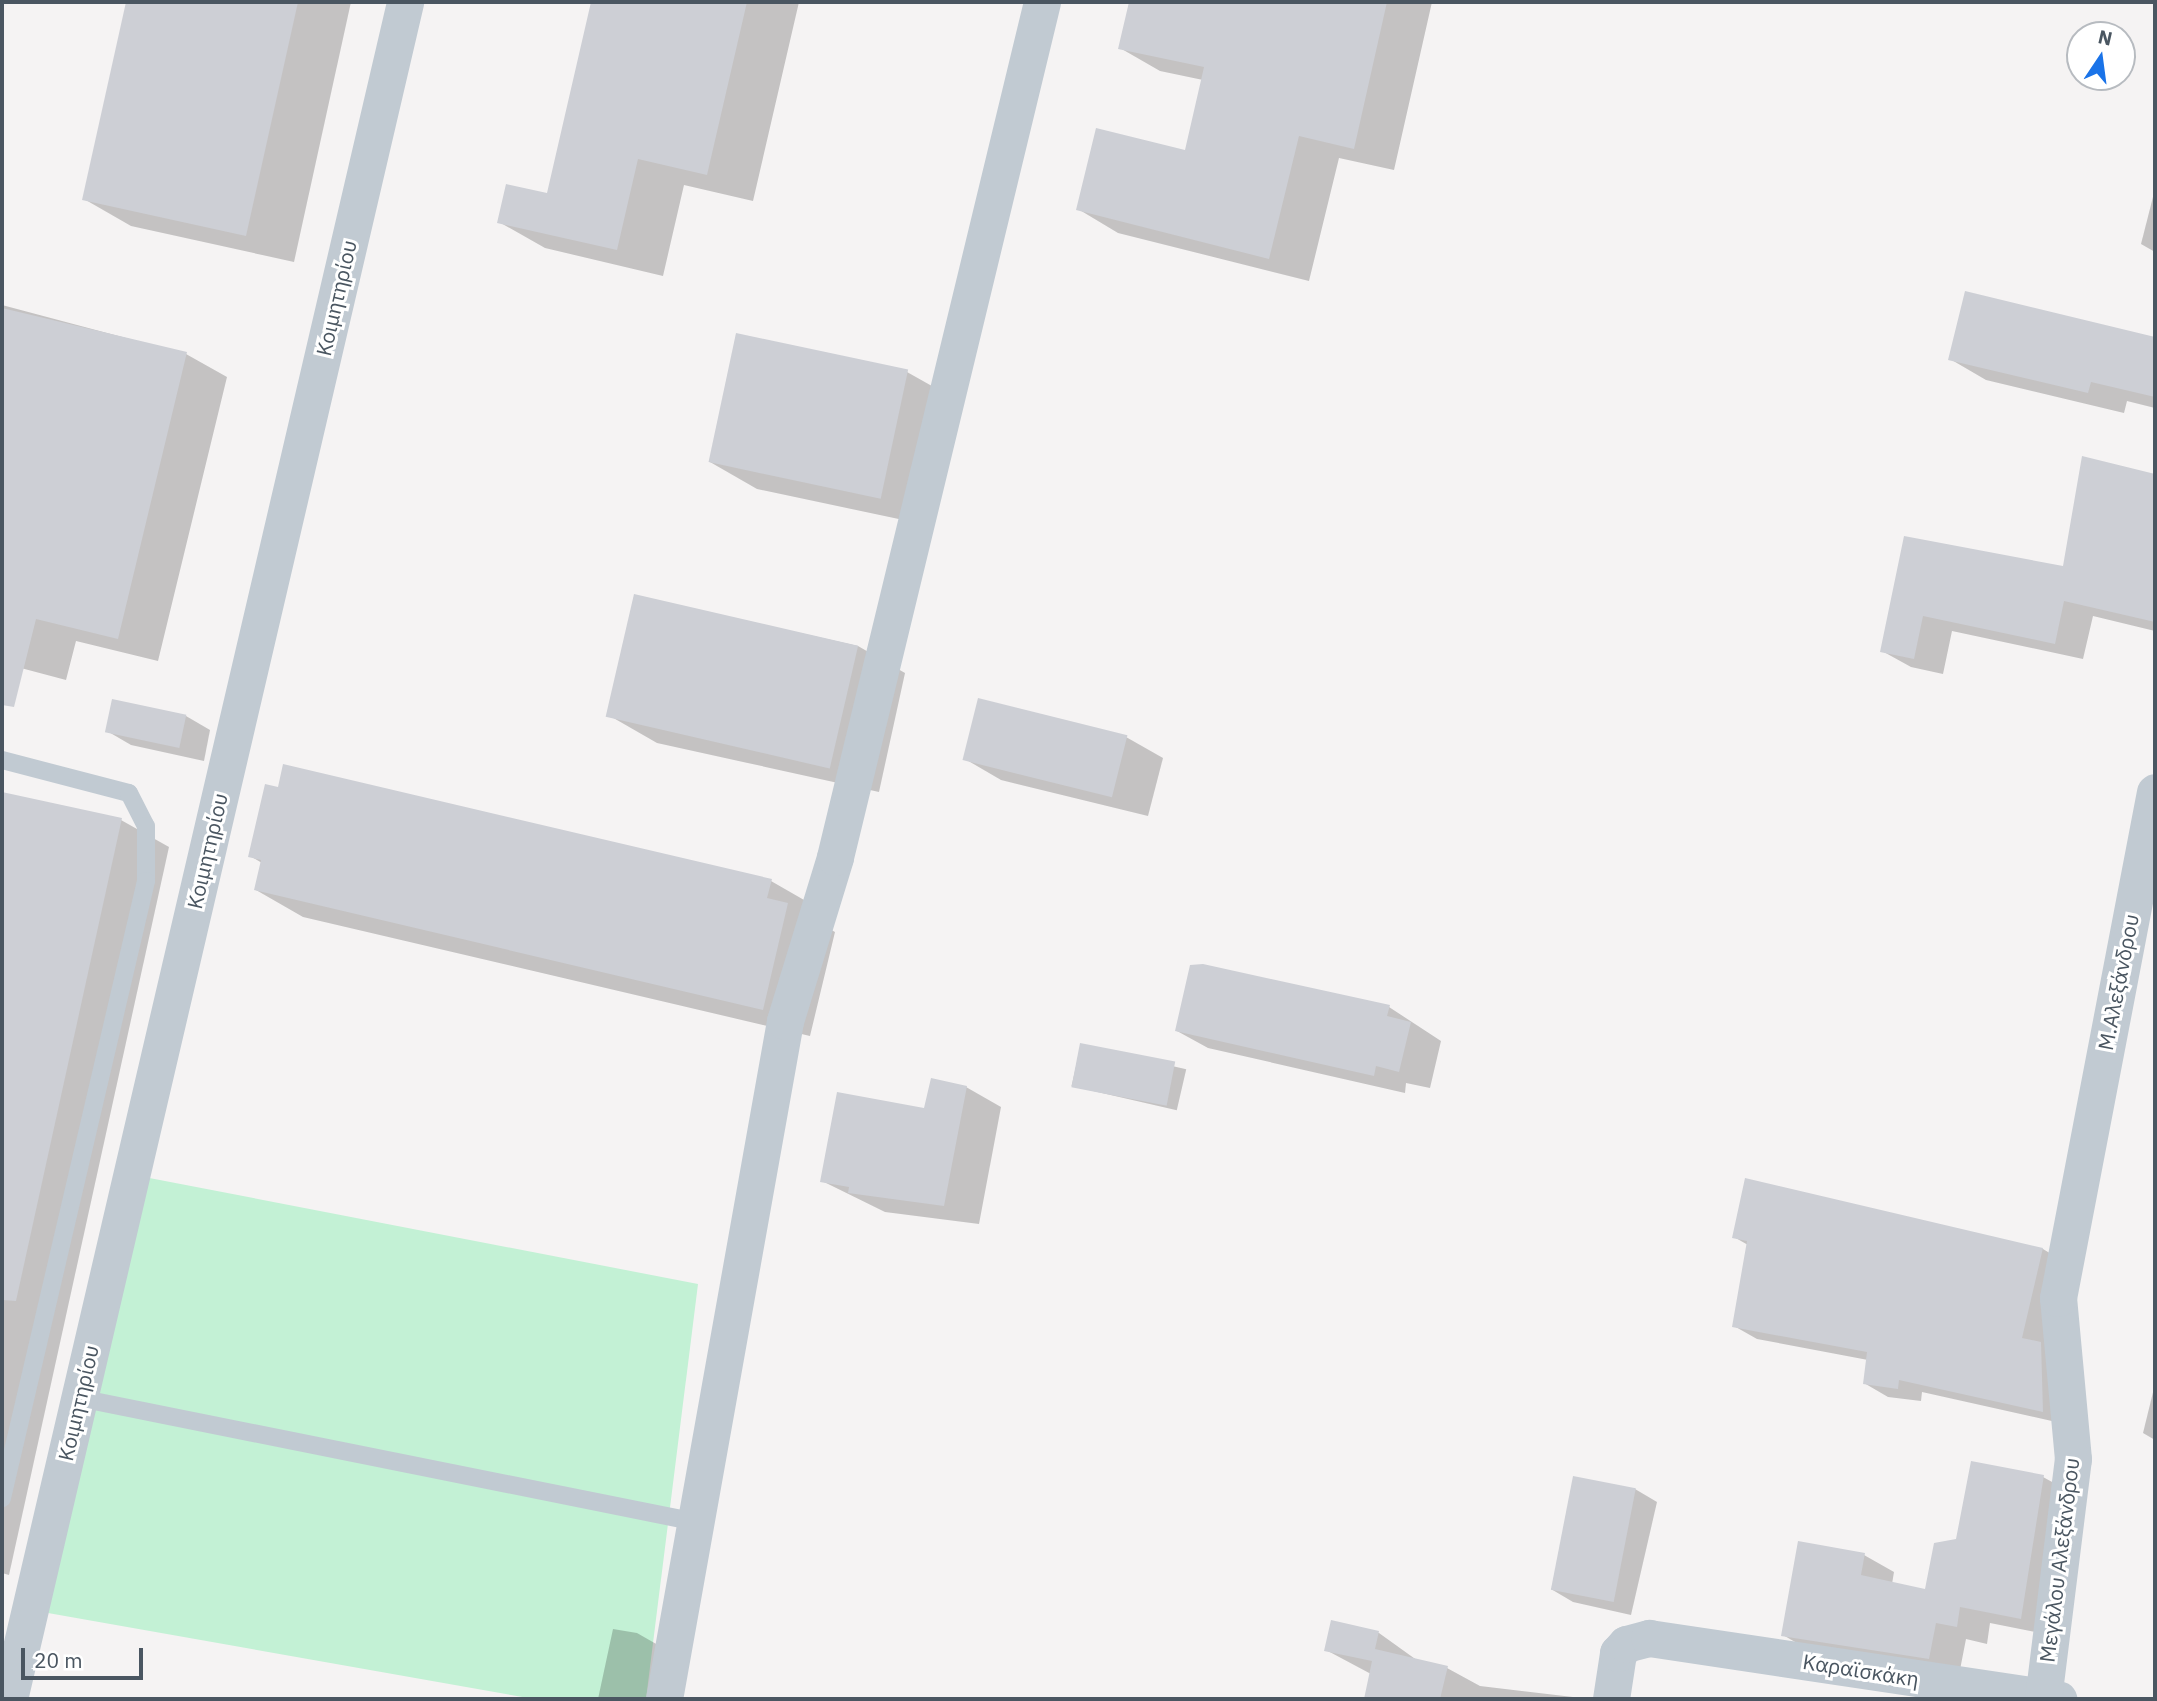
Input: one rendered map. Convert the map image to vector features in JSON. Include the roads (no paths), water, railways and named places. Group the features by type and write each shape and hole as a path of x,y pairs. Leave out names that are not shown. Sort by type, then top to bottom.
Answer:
{"street":[{"name":"Κοιμητηρίου","path":"9,1699 405,2"},
{"path":"664,1699 786,1015 835,857 1042,2"},
{"name":"Μ.Αλεξάνδρου","path":"2080,1171 2155,792"},
{"name":"Μεγάλου Αλεξάνδρου","path":"2048,1699 2073,1459 2058,1298 2080,1171"},
{"name":"Καραϊσκάκη","path":"1611,1699 1614,1666 1626,1644 1663,1640 2048,1699"}],"lane":[{"path":"2,761 130,793 146,826 146,881 2,1498"},
{"path":"79,1398 696,1522"}]}
